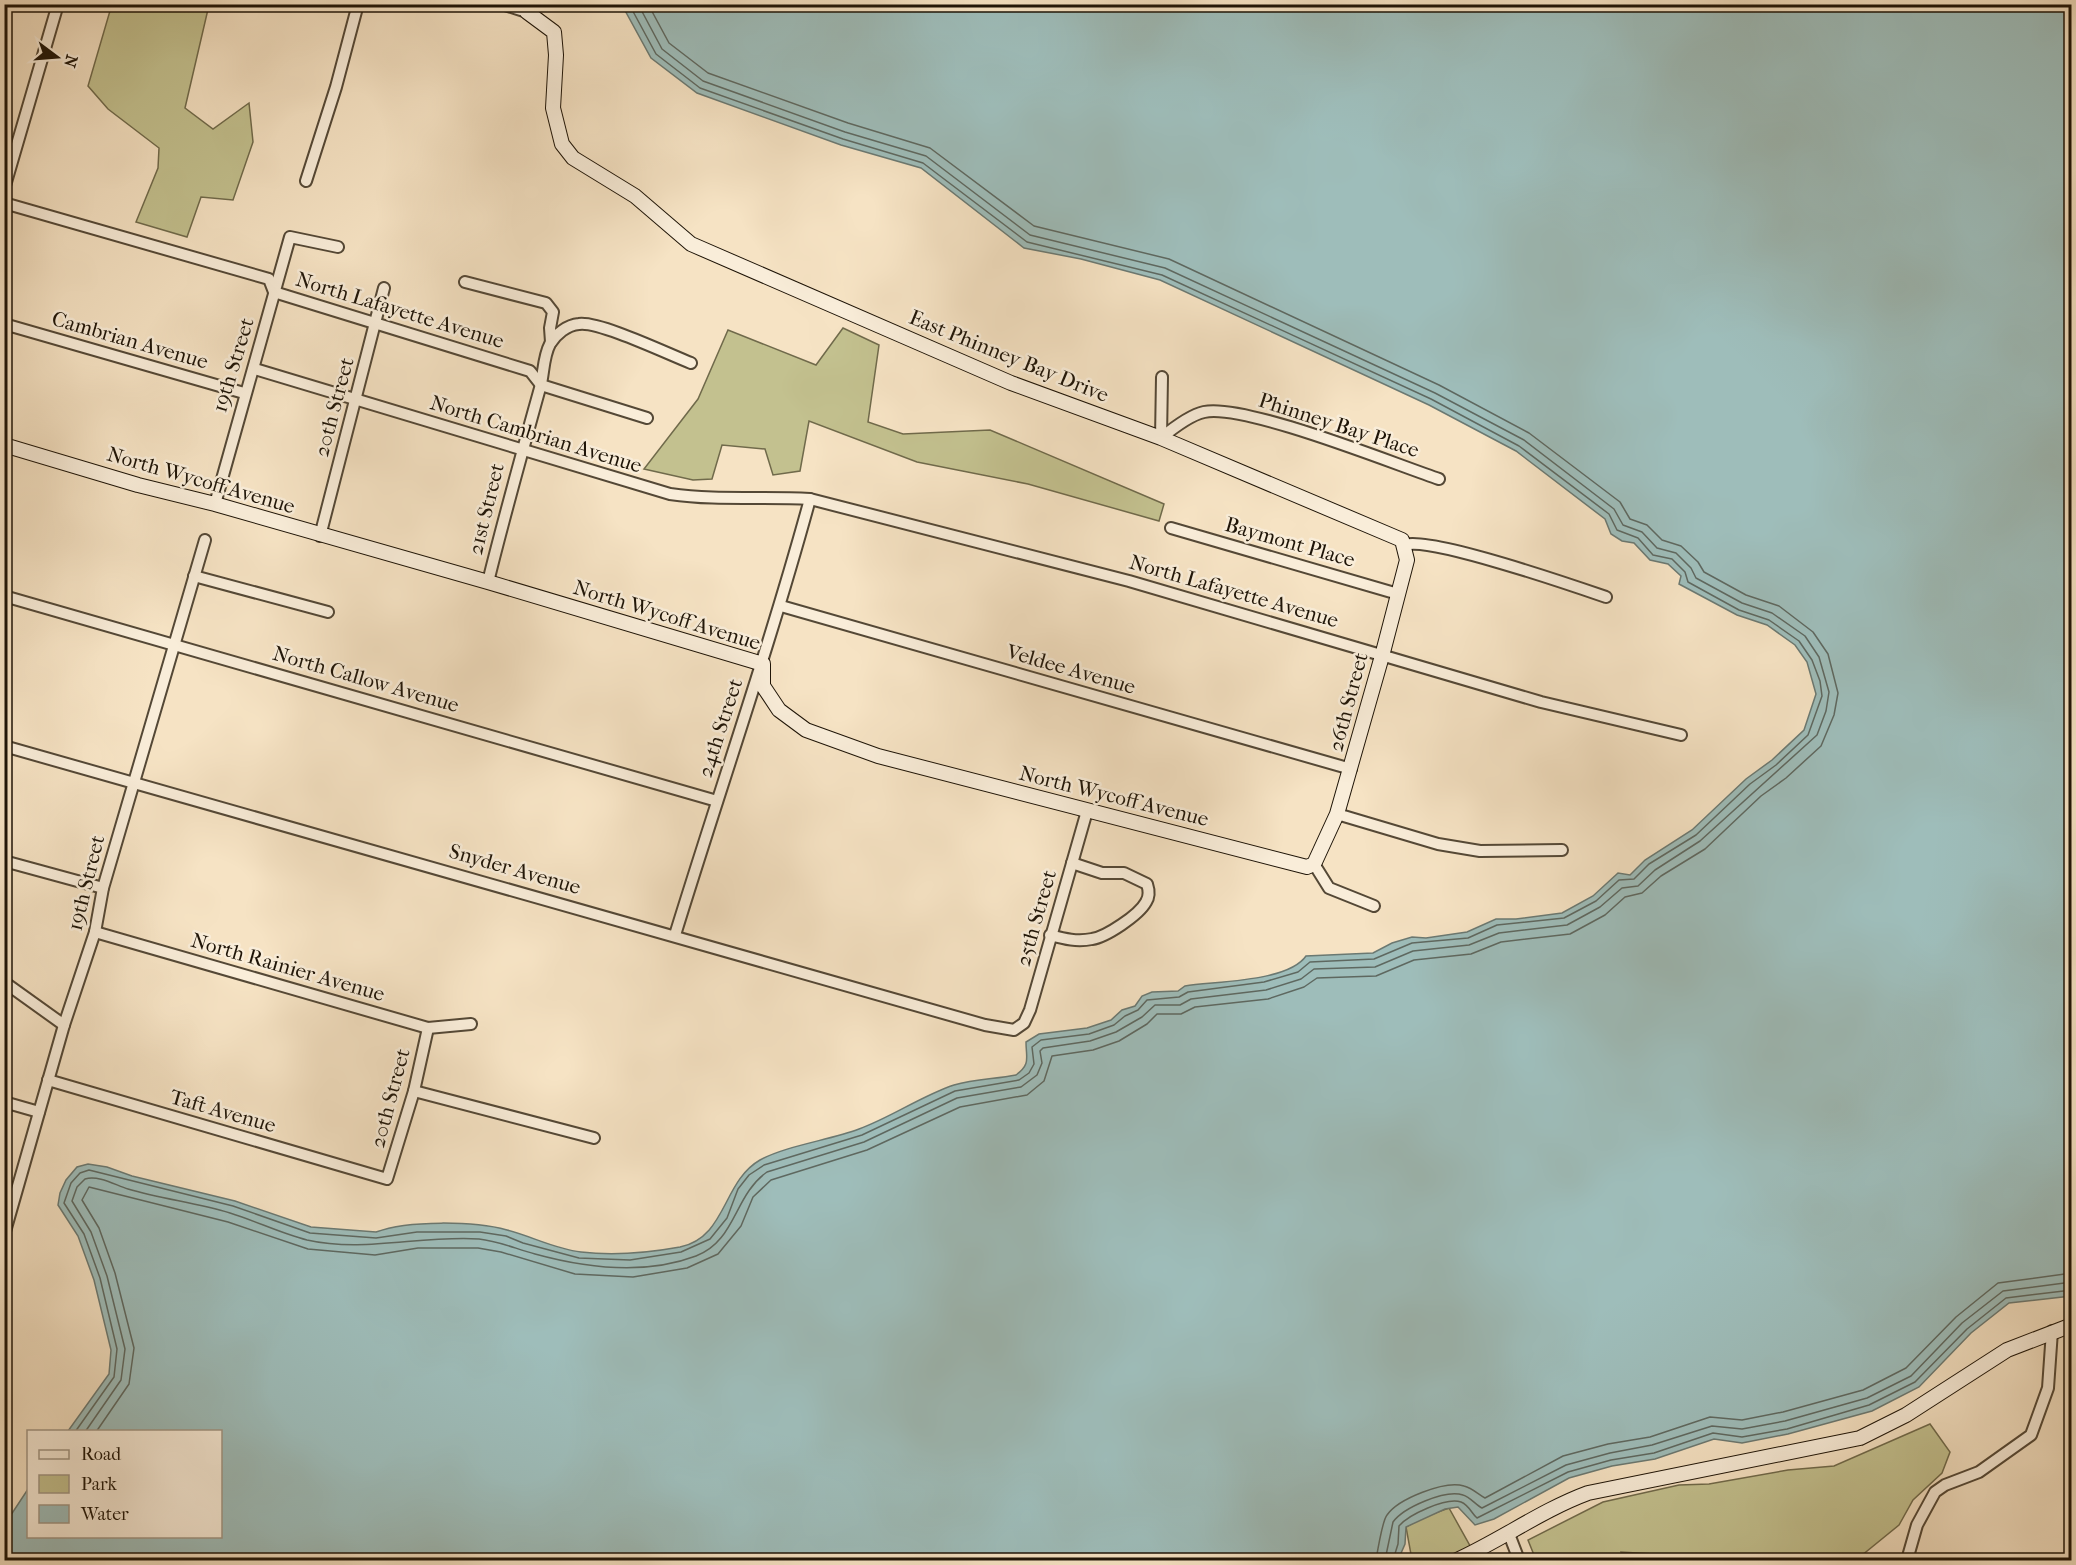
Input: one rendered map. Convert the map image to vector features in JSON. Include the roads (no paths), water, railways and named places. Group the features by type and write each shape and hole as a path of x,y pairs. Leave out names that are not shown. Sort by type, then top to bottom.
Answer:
{"street":[{"path":"4,189 58,4"},
{"path":"306,181 336,87 358,4"},
{"path":"502,4 530,8"},
{"name":"East Phinney Bay Drive","path":"530,8 554,32 556,55 553,108 562,144 573,158 635,196 691,244 1011,383 1161,438 1391,533 1405,545"},
{"name":"North Lafayette Avenue","path":"4,203 268,279 274,292 530,371 541,385 647,418"},
{"name":"19th Street","path":"215,504 244,393 255,369 290,237 338,247"},
{"name":"21st Street","path":"465,282 546,303 553,312 551,342 545,354 541,385 522,448 488,582"},
{"name":"20th Street","path":"320,536 357,401 384,288"},
{"path":"551,342 564,328 580,323 603,329 691,363"},
{"name":"Cambrian Avenue","path":"4,324 244,393"},
{"name":"North Cambrian Avenue","path":"255,369 670,494 709,500 779,497 810,499"},
{"path":"1161,438 1162,377"},
{"name":"Phinney Bay Place","path":"1161,438 1172,429 1204,412 1245,414 1439,479"},
{"name":"North Wycoff Avenue","path":"4,445 138,485 215,504 320,536 488,582 763,664 763,686 779,710 806,730 878,756 1087,812 1307,867 1314,864"},
{"name":"North Lafayette Avenue","path":"810,499 1130,581 1540,702 1681,735"},
{"name":"24th Street","path":"675,935 742,718 763,664 781,606 810,499"},
{"name":"Baymont Place","path":"1171,528 1398,594"},
{"name":"19th Street","path":"5,1227 64,1025 95,932 103,888 132,783 205,540"},
{"path":"1405,545 1423,543 1504,565 1606,597"},
{"name":"26th Street","path":"1314,864 1337,814 1351,769 1407,560 1405,545"},
{"path":"194,576 328,612"},
{"name":"North Callow Avenue","path":"4,596 717,801"},
{"name":"Veldee Avenue","path":"781,606 1351,769"},
{"name":"Snyder Avenue","path":"4,746 985,1025 1014,1030"},
{"name":"25th Street","path":"1014,1030 1021,1028 1028,1017 1087,812"},
{"path":"1337,814 1438,844 1480,851 1562,850"},
{"path":"4,861 103,888"},
{"path":"1050,935 1078,941 1102,937 1146,902 1149,892 1147,884 1132,875 1102,873 1072,863"},
{"path":"1314,864 1329,888 1374,906"},
{"name":"North Rainier Avenue","path":"95,932 428,1028 471,1024"},
{"path":"4,982 64,1025"},
{"name":"20th Street","path":"387,1179 414,1091 428,1028"},
{"name":"Taft Avenue","path":"48,1080 387,1179"},
{"path":"414,1091 594,1138"},
{"path":"4,1102 39,1112"},
{"path":"1456,1560 1509,1534 1556,1506 1588,1493 1860,1438 1906,1415 2007,1350 2072,1325"},
{"path":"1907,1560 1917,1525 1935,1492 1945,1485 1979,1472 2031,1435 2048,1388 2052,1331"},
{"path":"1509,1534 1519,1560"}],"water":[{"path":"622,5 2071,5 2071,1296 2009,1303 1971,1333 1919,1387 1872,1411 1788,1434 1742,1443 1714,1439 1655,1459 1612,1466 1569,1478 1494,1519 1475,1525 1458,1507 1445,1509 1406,1527 1405,1544 1398,1560 5,1560 5,1524 27,1491 27,1538 222,1538 222,1430 69,1430 109,1374 111,1350 94,1280 78,1236 58,1205 66,1180 77,1167 88,1164 107,1167 132,1176 235,1201 311,1227 376,1232 405,1225 441,1223 493,1227 581,1252 630,1253 680,1247 695,1241 707,1232 716,1221 738,1181 760,1160 782,1151 859,1129 954,1085 1016,1075 1026,1064 1026,1042 1039,1034 1087,1028 1111,1020 1122,1010 1135,1006 1142,996 1152,992 1178,991 1185,986 1268,976 1297,965 1306,956 1373,953 1392,943 1412,937 1426,938 1467,932 1496,919 1516,919 1562,913 1593,896 1618,873 1630,875 1645,860 1692,830 1746,779 1772,760 1804,730 1816,694 1807,662 1795,645 1767,625 1737,615 1679,584 1681,576 1668,564 1650,560 1634,543 1622,541 1611,534 1605,519 1516,451 1429,405 1160,280 1081,259 1024,248 921,168 841,145 697,93 651,58"}]}
